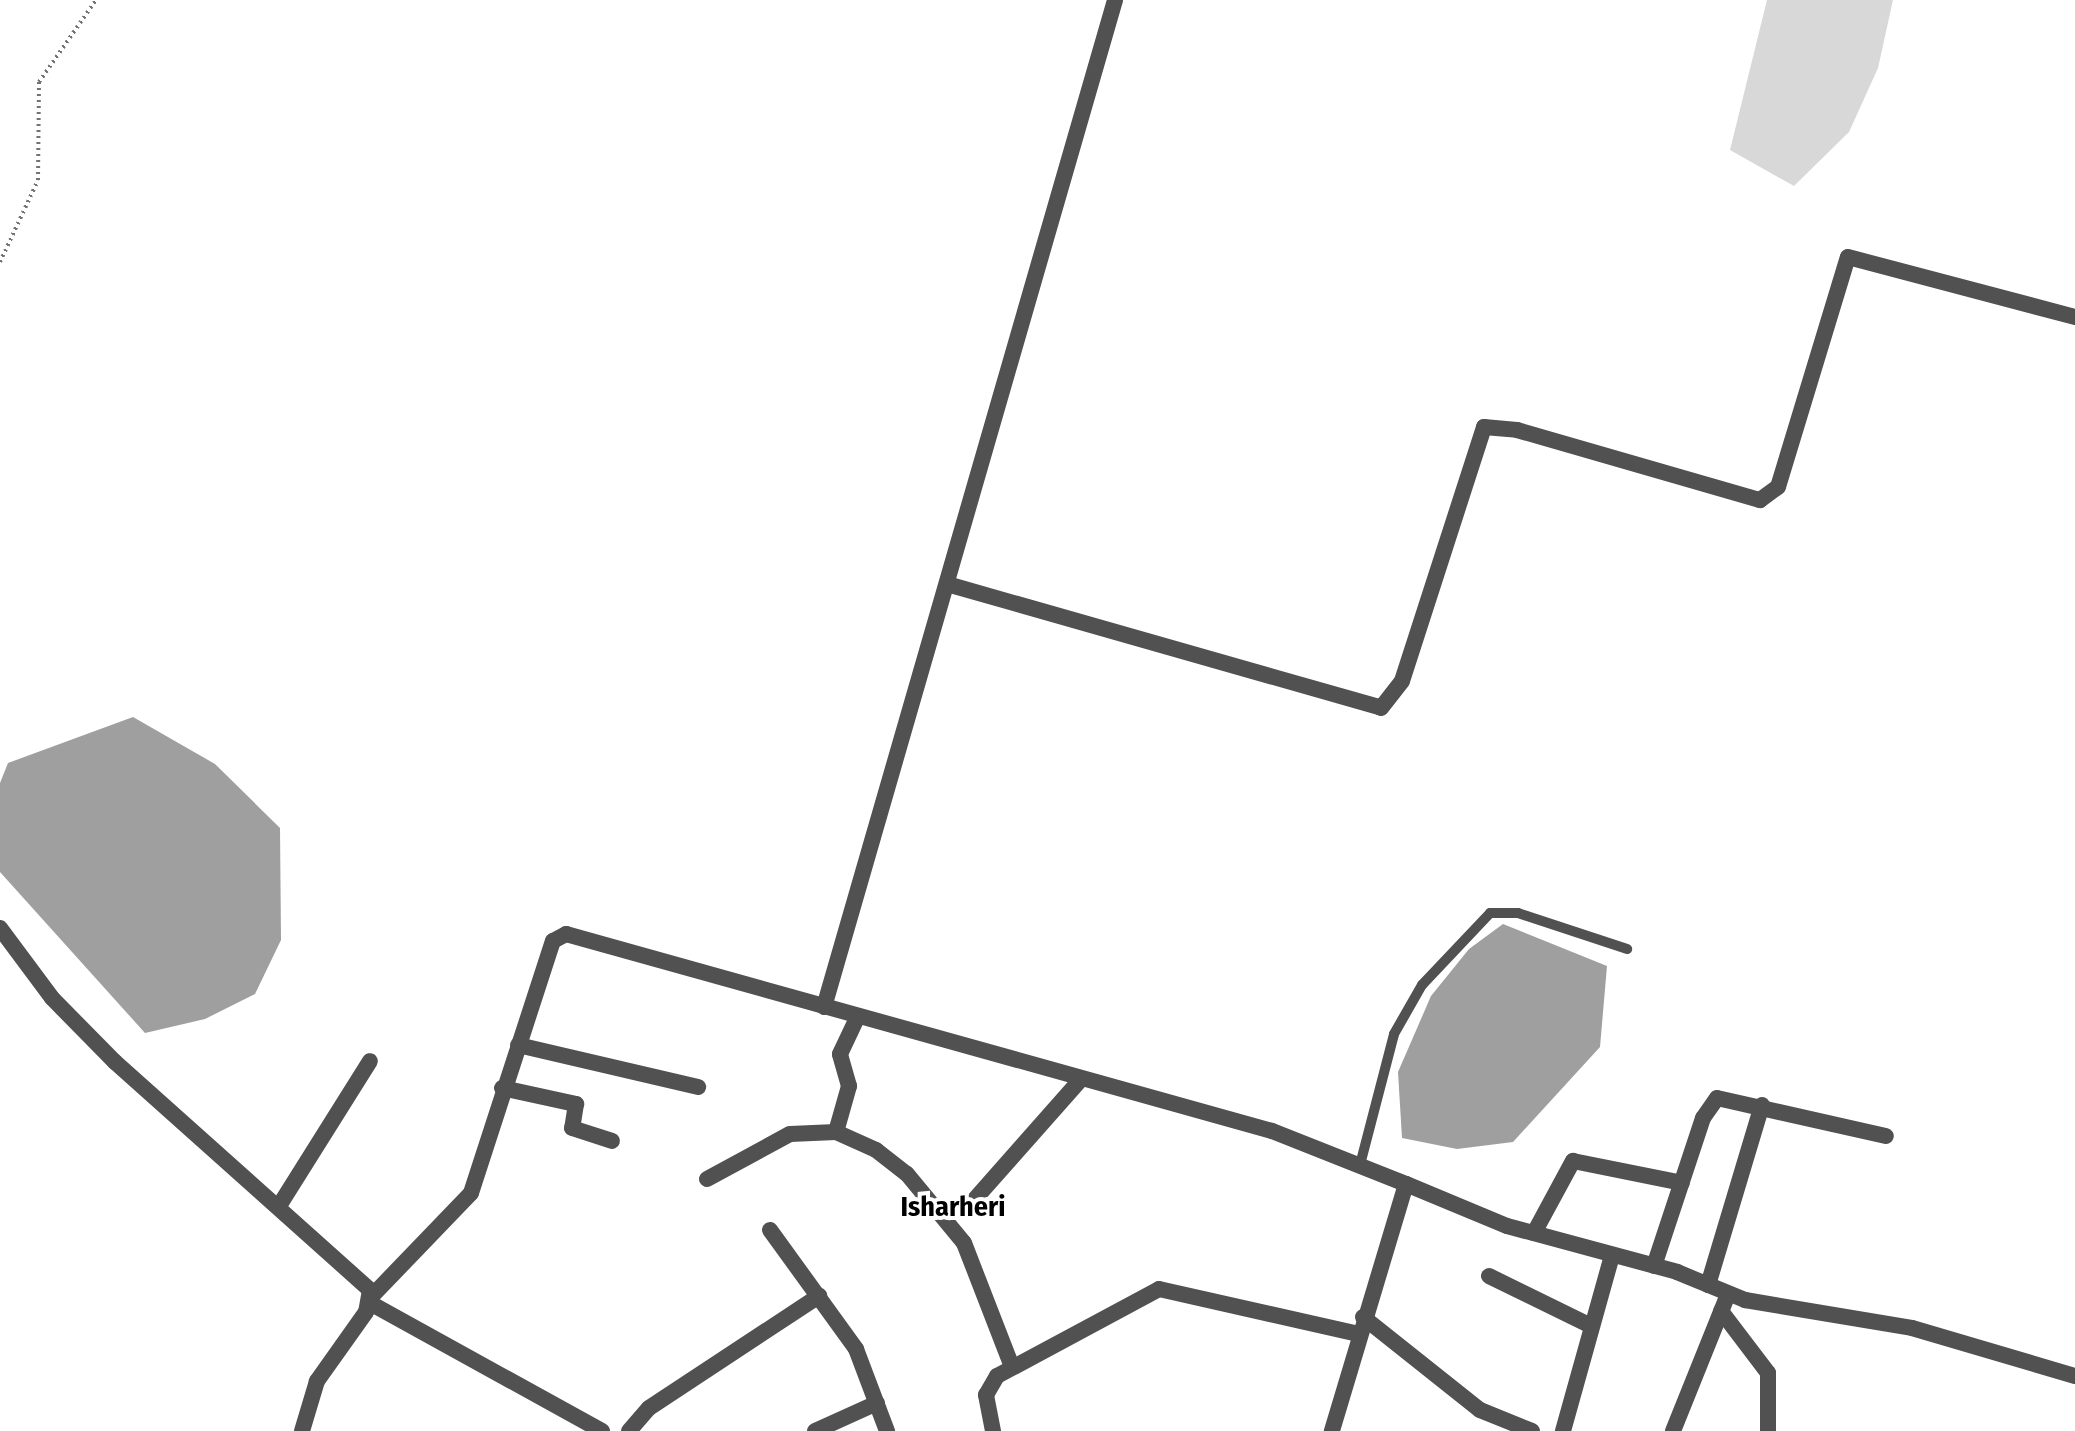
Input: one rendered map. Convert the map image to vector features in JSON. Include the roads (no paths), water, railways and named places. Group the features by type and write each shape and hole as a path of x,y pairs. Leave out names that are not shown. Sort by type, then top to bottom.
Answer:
{"street":[{"path":"824,1007 1115,0"},
{"path":"947,584 1381,708 1402,681 1484,427 1517,430 1760,500 1778,487 1848,257 2075,317"},
{"path":"0,928 115,1062 279,1206 371,1300 602,1431"},
{"path":"302,1431 317,1381 371,1300 471,1193 502,1088 553,941 566,934 1361,1161 1406,1184 1534,1233 1654,1266 1728,1294 1912,1328 2075,1376"},
{"path":"836,1132 849,1086 840,1054 858,1016"},
{"path":"518,1045 698,1087"},
{"path":"279,1206 370,1061"},
{"path":"975,1199 1081,1079"},
{"path":"502,1088 576,1104 572,1128 612,1141"},
{"path":"1654,1266 1710,1104 1717,1098 1762,1105 1886,1136"},
{"path":"1708,1285 1762,1105"},
{"path":"707,1179 790,1134 836,1132 907,1174 964,1243 1012,1367"},
{"path":"1534,1233 1573,1161 1682,1183"},
{"path":"1332,1431 1363,1317 1406,1184"},
{"path":"770,1230 856,1349 887,1431"},
{"path":"1563,1431 1612,1255"},
{"path":"1489,1276 1591,1326"},
{"path":"993,1431 986,1395 1012,1367 1166,1287 1195,1302 1358,1334"},
{"path":"1673,1431 1728,1294"},
{"path":"629,1431 649,1408 819,1296"},
{"path":"1721,1311 1768,1373 1768,1431"},
{"path":"1363,1317 1480,1410 1532,1431"},
{"path":"815,1431 877,1403"}],"lane":[{"path":"1361,1161 1394,1034 1422,985 1490,913 1518,913 1627,949"}],"district":[{"name":"Isharheri","path":"953,1207"}]}
